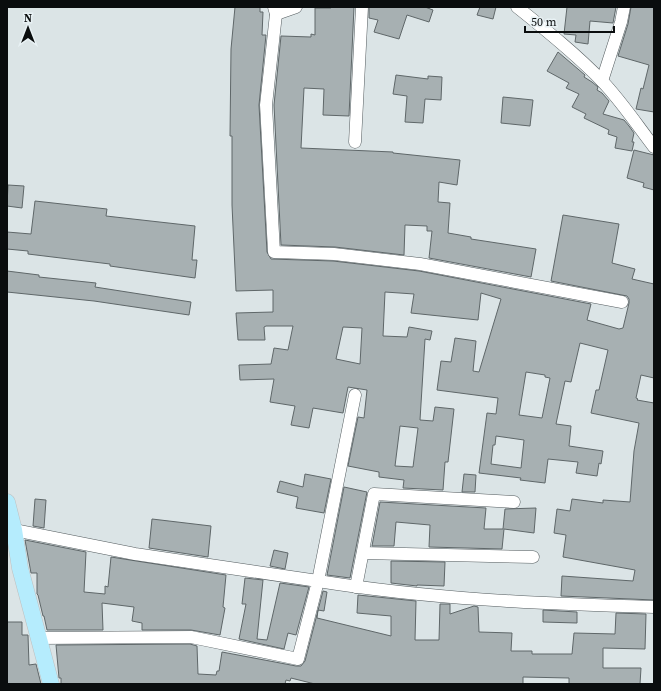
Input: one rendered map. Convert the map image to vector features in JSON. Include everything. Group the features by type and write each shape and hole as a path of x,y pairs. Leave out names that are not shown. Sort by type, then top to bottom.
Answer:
{"main road":[{"path":"9,516 20,568 51,684"}],"street":[{"path":"296,7 275,10 266,105 274,252 346,255 420,264 622,302"},
{"path":"356,142 362,7"},
{"path":"517,7 557,39 602,81 654,147"},
{"path":"602,81 621,22 624,7"},
{"path":"38,638 191,637 298,659 318,581 355,395"},
{"path":"356,587 374,494 514,502"},
{"path":"9,516 135,554 356,587 539,603 654,607"},
{"path":"363,553 533,558"}],"building":[{"path":"235,7 260,7 260,12 263,12 262,35 266,35 259,105 267,252 271,259 333,261 419,271 591,304 587,320 619,329 623,328 629,303 627,296 551,281 563,215 619,224 612,263 635,269 632,279 654,284 654,378 641,375 636,398 638,399 637,400 654,403 654,600 561,596 562,576 633,581 635,570 563,557 566,535 554,533 557,509 570,511 572,499 603,503 603,500 630,502 634,451 639,423 591,413 596,390 599,390 608,350 580,343 571,382 565,381 556,424 571,426 569,446 603,451 597,476 576,473 578,462 548,459 545,483 520,480 521,478 479,473 487,413 496,414 498,398 437,390 441,361 451,362 455,338 476,341 473,371 479,372 501,299 481,293 478,320 411,313 414,294 385,292 383,336 407,337 409,327 432,331 430,340 425,339 420,420 433,421 435,407 454,409 448,462 445,462 443,490 403,488 404,480 379,477 379,472 348,466 358,417 364,418 367,390 348,387 343,413 313,408 309,428 291,425 295,406 270,402 274,379 240,380 239,365 271,364 274,348 288,350 293,326 264,327 265,340 238,340 236,313 273,312 273,290 236,291 232,205 232,136 230,136 231,49","holes":["343,327 362,328 360,364 336,359","526,372 545,375 545,377 550,378 542,418 519,415","400,426 418,428 413,467 395,466","496,436 524,440 521,468 491,464 493,445 495,445"]},
{"path":"354,7 349,116 323,115 324,89 304,88 301,148 393,152 460,160 457,185 439,182 438,202 450,203 448,233 471,237 471,239 536,249 531,277 429,258 432,231 427,231 427,226 405,225 404,255 335,247 281,245 274,105 281,36 311,37 311,34 315,35 315,8"},
{"path":"369,7 425,7 433,10 429,22 407,15 399,39 374,32 378,20 369,18"},
{"path":"480,7 496,7 493,19 477,15"},
{"path":"567,7 616,7 613,23 590,21 588,44 575,42 576,35 564,34"},
{"path":"631,7 654,7 654,112 636,109 649,65 618,56 628,24"},
{"path":"558,52 585,75 584,77 598,87 597,90 609,101 603,114 624,120 629,126 634,133 632,151 615,148 617,137 608,134 609,130 584,118 586,114 572,107 579,94 566,88 569,83 547,71"},
{"path":"396,75 428,79 428,76 442,77 441,100 425,99 423,123 405,122 407,96 393,94"},
{"path":"503,97 533,100 530,126 501,123"},
{"path":"634,150 654,155 654,190 643,187 644,183 627,178"},
{"path":"8,185 24,186 22,208 7,206"},
{"path":"35,201 107,209 106,216 195,226 192,260 197,260 195,278 110,266 110,264 28,254 28,251 7,249 7,232 31,234"},
{"path":"7,271 39,275 39,277 96,283 95,287 191,302 189,315 94,301 7,292"},
{"path":"305,474 331,479 324,513 296,508 298,497 277,492 280,481 303,487"},
{"path":"464,474 476,475 475,492 462,492"},
{"path":"344,487 367,492 350,578 327,575"},
{"path":"35,499 46,500 44,528 33,526"},
{"path":"380,502 486,508 484,529 503,529 505,509 536,508 534,533 504,529 502,549 429,547 430,525 396,522 394,546 372,546"},
{"path":"152,519 211,526 208,557 149,548"},
{"path":"25,540 86,552 84,592 105,594 105,586 108,587 111,557 226,575 223,607 225,608 220,635 191,630 142,630 142,623 132,621 134,607 102,603 103,630 47,630 37,594 37,573 31,573"},
{"path":"274,550 288,553 285,569 270,566"},
{"path":"391,561 445,562 444,586 417,586 391,583"},
{"path":"245,578 263,580 257,639 267,640 280,583 309,587 296,635 288,633 284,649 239,639 246,604 242,604"},
{"path":"323,591 327,592 324,611 318,610"},
{"path":"358,595 416,601 415,640 439,640 440,604 450,604 450,614 474,606 478,607 479,632 512,633 511,651 532,651 532,654 572,654 574,633 615,634 616,613 646,614 645,649 603,648 603,668 641,668 640,684 569,684 569,678 523,677 523,684 315,684 291,678 290,681 286,680 285,684 61,684 61,678 59,678 56,645 190,644 197,646 198,674 216,675 217,671 219,671 222,652 301,666 305,661 318,611 317,618 391,636 391,616 357,613"},
{"path":"543,610 577,612 577,623 543,622"},
{"path":"7,622 22,622 22,635 28,635 29,665 36,664 41,684 7,684"}]}
